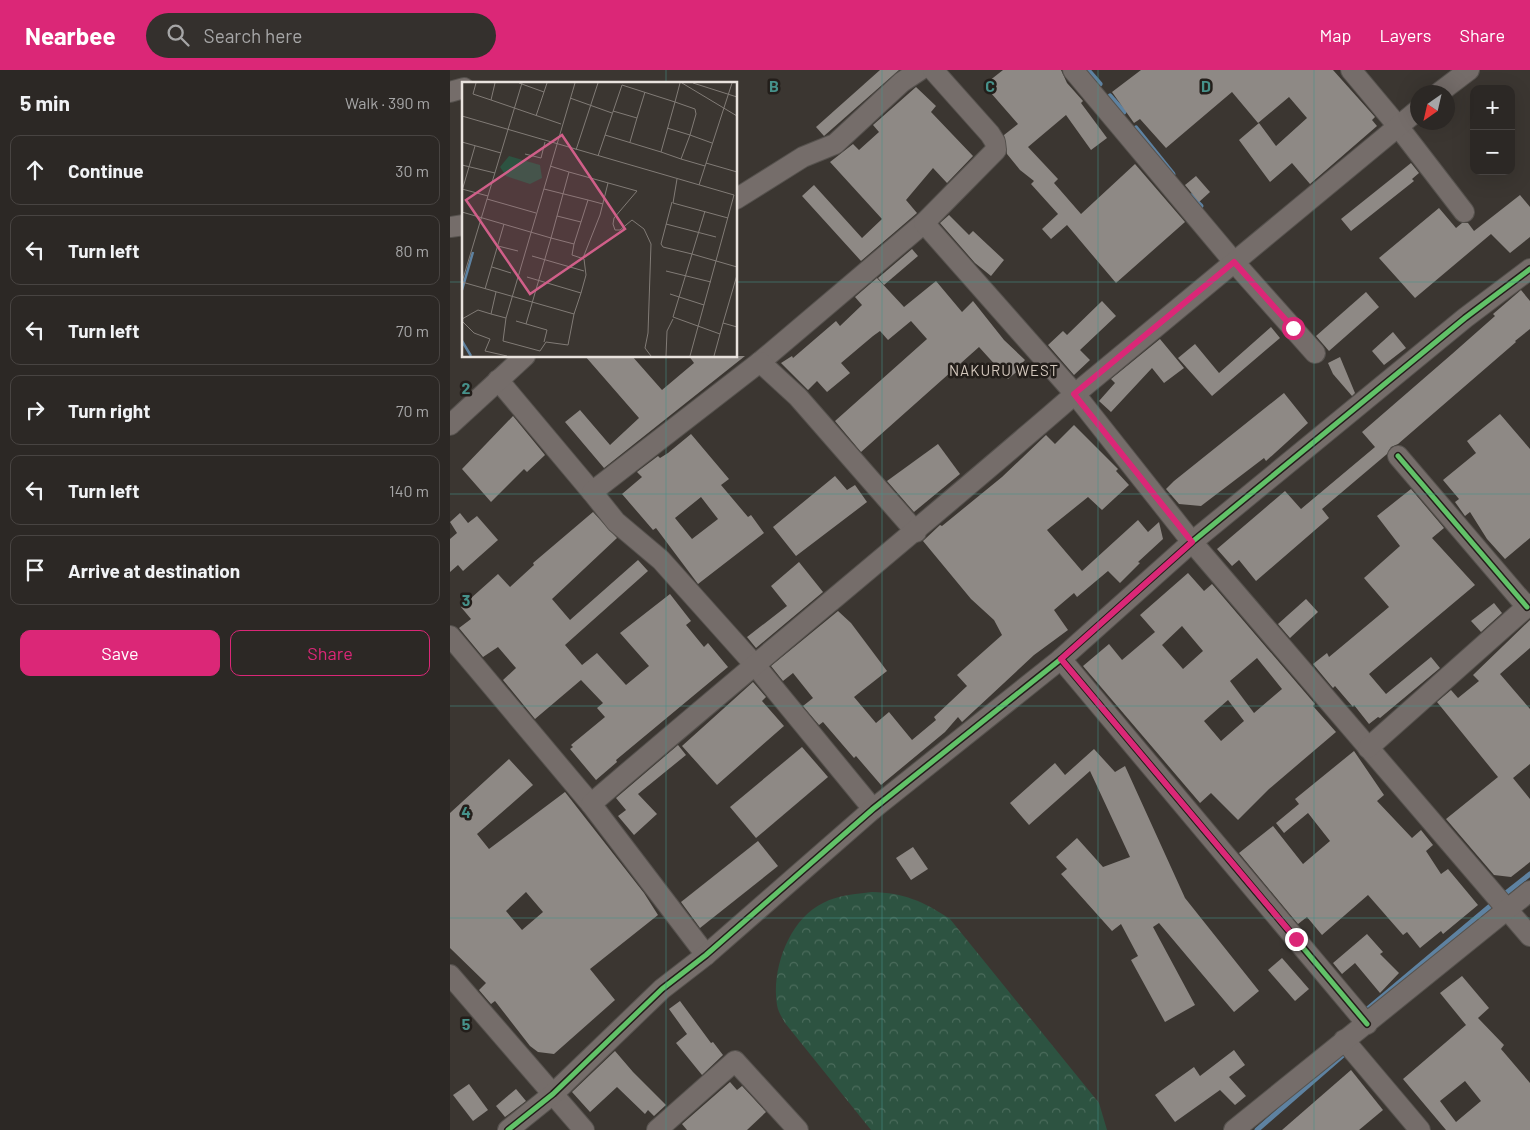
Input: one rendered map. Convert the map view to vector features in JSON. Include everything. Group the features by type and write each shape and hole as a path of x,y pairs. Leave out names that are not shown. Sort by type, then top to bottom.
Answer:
{"street":[{"path":"738,198 795,162 835,144 902,82 920,70"},
{"path":"592,492 760,362 924,223 996,150 995,142 990,134 933,70"},
{"path":"1073,70 1234,262 1315,353"},
{"path":"1351,70 1397,125 1464,212"},
{"path":"1449,85 1469,70"},
{"path":"591,804 754,664 916,532 1074,394 1410,116"},
{"path":"924,223 1074,394 1192,542 1530,936"},
{"path":"508,1130 553,1094 662,989 706,955 873,809 1061,659 1192,542 1465,318 1530,270"},
{"path":"450,424 522,358"},
{"path":"760,362 798,397 916,532"},
{"path":"498,380 616,522 661,560 754,664 873,809"},
{"path":"1368,748 1528,605 1398,456"},
{"path":"450,636 591,804 706,955"},
{"path":"1061,659 1367,1024"},
{"path":"1234,1130 1530,891"},
{"path":"450,975 584,1130"},
{"path":"1344,1040 1420,1130"},
{"path":"657,1130 735,1061 798,1130"}],"green space":[{"path":"872,892 894,894 913,899 931,907 950,919 1099,1103 1107,1130 871,1130 785,1023 779,1012 776,991 780,962 785,947 801,921 811,911 829,900 847,895"}],"building":[{"path":"880,70 899,70 824,136 816,127"},
{"path":"1003,70 1061,70 1067,83 1083,101 1081,103 1107,138 1091,150 1066,115 1028,147 1058,179 1054,183 1081,214 1135,164 1185,222 1116,283 1067,225 1051,239 1042,229 1058,214 1031,184 1034,181 1020,170 1007,154 1004,135 1018,124 984,85"},
{"path":"1141,70 1333,70 1375,117 1372,120 1377,126 1310,184 1292,163 1270,182 1239,140 1259,123 1276,146 1307,118 1289,97 1258,123 1232,92 1166,148 1140,119 1134,123 1112,92"},
{"path":"916,87 936,106 931,112 973,156 947,183 933,168 906,200 917,213 861,261 802,196 814,185 862,238 882,219 830,162 853,144 859,150 879,132 873,125"},
{"path":"1411,163 1419,173 1412,179 1414,181 1351,231 1341,219"},
{"path":"1196,176 1210,192 1199,202 1185,185"},
{"path":"1520,195 1530,207 1530,237 1510,253 1491,234 1415,298 1379,258 1439,208 1456,228 1462,223 1468,223 1474,231"},
{"path":"949,215 969,235 973,231 1004,260 991,276 975,263 940,223"},
{"path":"912,249 918,256 884,285 878,278"},
{"path":"877,278 904,307 936,281 962,312 973,301 1004,340 1025,360 1018,368 1019,370 1008,379 979,347 861,452 835,421 927,339 911,321 888,340 880,331 841,363 850,373 827,392 817,381 808,390 781,363 792,356 793,358 836,321 840,326 862,305 855,297"},
{"path":"1521,290 1530,301 1530,329 1398,444 1391,447 1387,454 1322,509 1329,518 1256,581 1239,560 1232,566 1217,549 1285,491 1301,509 1375,447 1362,432 1495,316 1493,314"},
{"path":"1366,292 1379,307 1329,351 1316,336"},
{"path":"1102,301 1116,316 1080,350 1090,360 1074,375 1048,345 1063,331 1067,335"},
{"path":"1271,327 1280,338 1212,396 1178,358 1195,344 1219,373"},
{"path":"1393,332 1406,348 1384,365 1372,351"},
{"path":"1160,339 1184,368 1164,383 1152,368 1111,412 1099,401 1115,383 1111,379"},
{"path":"738,356 745,356 604,468 565,422 580,410 610,445 639,418 587,358 634,358 662,390 694,363 690,358 738,358"},
{"path":"1340,357 1355,393 1352,396 1333,374 1328,363"},
{"path":"1284,393 1308,423 1266,461 1264,458 1201,506 1179,504 1166,489"},
{"path":"1500,414 1530,449 1530,538 1505,559 1487,539 1470,512 1465,516 1455,502 1459,499 1443,480 1476,453 1467,441"},
{"path":"513,416 545,455 527,472 524,469 491,502 462,469"},
{"path":"1074,425 1118,469 1116,471 1129,485 1102,510 1088,497 1047,530 1082,571 1138,520 1148,532 1159,522 1163,539 1138,562 1140,563 1120,583 1108,571 1077,597 1074,593 1054,610 1068,630 1034,655 962,722 958,717 945,732 881,785 856,756 854,758 823,722 819,725 803,706 813,698 793,673 783,681 771,666 838,611 851,623 887,671 854,697 876,723 889,712 912,740 936,720 934,717 967,686 957,675 1002,635 994,620 971,599 923,541 940,525 942,526 1002,477 1046,435 1055,444"},
{"path":"691,434 729,479 721,485 748,517 751,515 764,533 698,584 656,528 653,530 622,494 642,477 637,472 658,456 660,458","holes":["701,497 718,519 692,539 675,518"]},
{"path":"938,444 960,474 914,512 887,481"},
{"path":"835,476 847,490 855,485 867,502 796,556 773,527"},
{"path":"1411,489 1444,528 1432,538 1475,585 1369,674 1386,694 1431,657 1440,668 1380,718 1378,717 1369,724 1354,705 1353,707 1335,686 1333,688 1313,664 1327,653 1329,657 1389,607 1364,578 1400,546 1377,516"},
{"path":"593,512 617,538 552,599 570,620 638,560 648,571 565,645 582,665 597,653 626,685 649,666 620,633 670,594 691,621 686,625 704,647 708,643 728,667 616,760 617,762 596,780 570,749 573,747 571,745 605,717 597,708 603,703 581,680 535,719 503,680 516,668 498,647 483,657 459,628 471,619 461,607 498,574 510,587 534,565 533,563"},
{"path":"460,513 468,523 477,516 498,540 463,571 458,565 450,572 450,539 457,533 450,522"},
{"path":"799,562 823,592 756,648 747,637 787,606 771,586"},
{"path":"1188,573 1204,591 1212,584 1315,704 1313,706 1336,732 1269,789 1238,820 1211,793 1200,803 1083,666 1109,644 1122,660 1155,632 1140,615","holes":["1182,626 1203,651 1183,669 1162,645","1257,658 1282,689 1254,713 1230,681","1228,700 1244,721 1221,741 1204,721"]},
{"path":"1306,599 1318,612 1290,638 1278,624"},
{"path":"1494,603 1502,613 1481,632 1471,621"},
{"path":"1530,620 1530,648 1500,674 1530,709 1530,764 1513,778 1530,799 1530,862 1511,877 1494,875 1446,819 1498,777 1437,702 1451,690 1458,698 1479,681 1473,675"},
{"path":"753,682 766,697 762,701 784,726 717,785 682,746"},
{"path":"678,745 686,755 638,794 657,814 634,835 618,816 626,810 616,798"},
{"path":"802,747 828,777 756,838 730,807"},
{"path":"1094,749 1115,772 1125,766 1185,898 1259,991 1234,1012 1159,923 1153,927 1195,1005 1165,1022 1131,960 1138,956 1121,924 1112,931 1061,874 1067,869 1056,857 1077,838 1103,867 1130,857 1090,771 1029,825 1010,803 1055,763 1065,775"},
{"path":"1354,751 1384,795 1377,801 1412,838 1421,830 1433,845 1426,851 1441,874 1448,869 1478,905 1443,934 1441,931 1420,948 1407,932 1403,935 1368,895 1322,935 1307,917 1298,924 1239,853 1273,826 1303,864 1330,841 1308,813 1284,833 1276,823 1299,804 1295,799"},
{"path":"509,759 533,785 477,834 489,849 565,792 644,893 658,915 590,969 615,1000 554,1054 538,1052 530,1046 495,1001 491,1004 479,990 486,983 450,948 450,813","holes":["526,892 543,912 522,930 506,911"]},
{"path":"758,841 778,866 700,928 681,902"},
{"path":"913,847 928,869 911,880 896,858"},
{"path":"1367,934 1383,952 1380,954 1399,973 1380,993 1355,963 1342,974 1333,963"},
{"path":"1282,958 1309,989 1295,1001 1268,970"},
{"path":"1462,976 1489,1008 1478,1018 1504,1045 1501,1049 1530,1083 1530,1130 1446,1130 1403,1079 1466,1025 1440,993","holes":["1465,1081 1481,1101 1456,1122 1440,1101"]},
{"path":"680,1001 711,1043 713,1042 723,1055 702,1075 676,1043 687,1034 669,1009"},
{"path":"1234,1050 1245,1065 1229,1077 1246,1096 1235,1105 1220,1090 1175,1122 1155,1095 1194,1067 1200,1076"},
{"path":"615,1051 666,1105 654,1116 648,1110 645,1114 617,1087 590,1112 572,1092"},
{"path":"1351,1070 1383,1110 1359,1130 1282,1130"},
{"path":"730,1082 737,1090 742,1086 766,1112 747,1130 687,1130 682,1124"},
{"path":"469,1084 488,1110 473,1121 453,1095"},
{"path":"516,1089 526,1101 505,1117 496,1106"}],"waterway":[{"path":"1088,70 1100,84"},
{"path":"1110,96 1124,112"},
{"path":"1136,128 1173,174"},
{"path":"1191,196 1201,206"},
{"path":"1501,897 1530,874"},
{"path":"1364,1012 1495,902"},
{"path":"1257,1130 1343,1055"}],"cycle path":[{"path":"508,1130 553,1094 662,989 706,955 873,809 1061,659 1192,542 1465,318 1530,269"},
{"path":"1398,456 1527,607"},
{"path":"1061,659 1367,1024"}],"district":[{"name":"NAKURU WEST","path":"1004,370"}],"route":[{"path":"1293,328 1234,262 1074,394 1192,542 1061,659 1296,939"}]}
